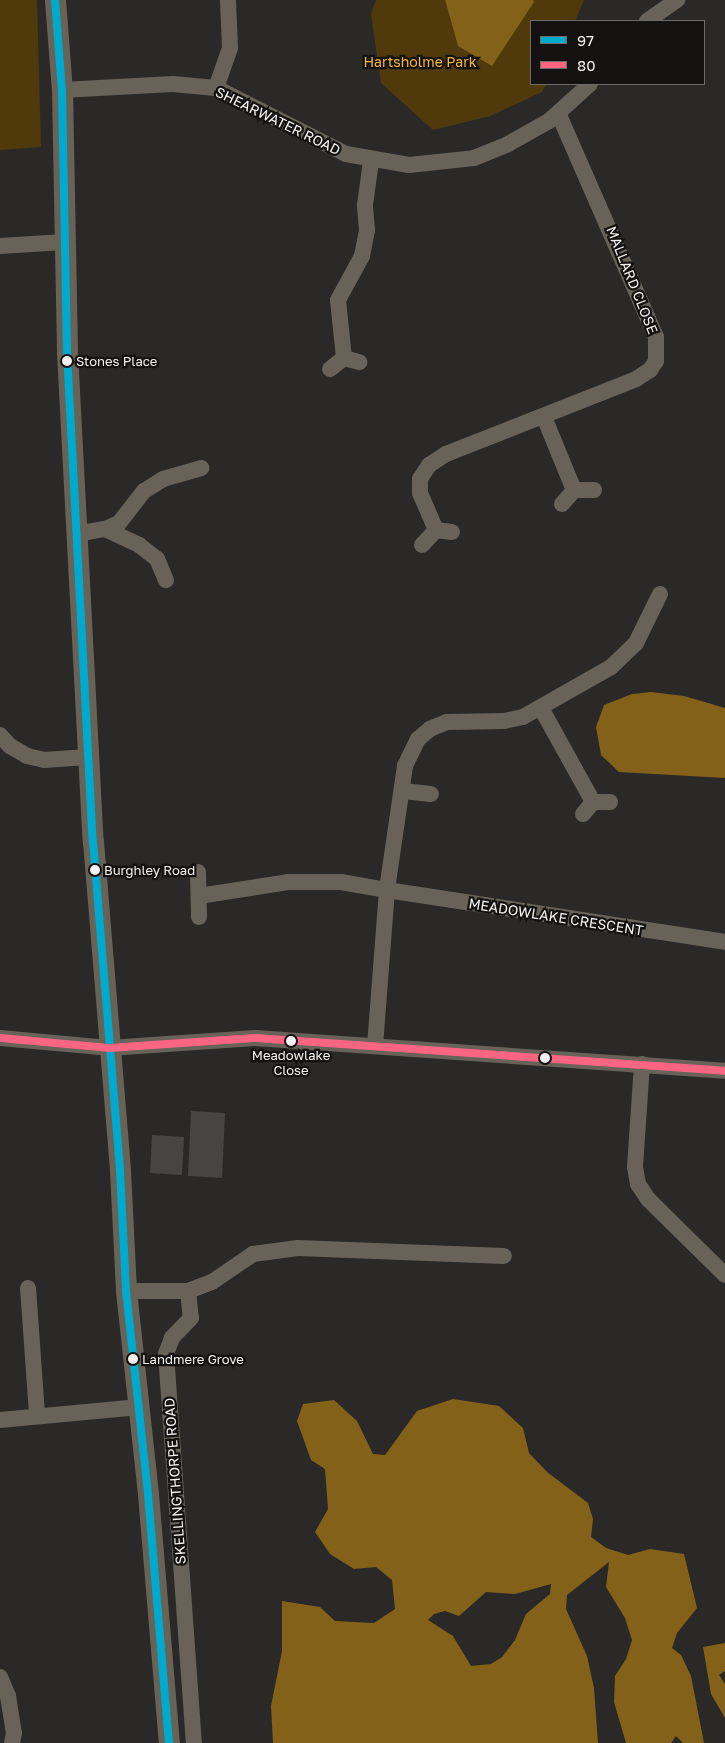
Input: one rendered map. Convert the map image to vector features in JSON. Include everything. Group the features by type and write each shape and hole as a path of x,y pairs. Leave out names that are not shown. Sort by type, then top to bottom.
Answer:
{"main road":[{"name":"SKELLINGTHORPE ROAD","path":"55,0 62,90 64,242 76,534 88,757 120,1171 126,1291 139,1407 169,1743"}],"street":[{"path":"216,88 230,48 228,0"},
{"path":"648,20 677,0"},
{"name":"SHEARWATER ROAD","path":"62,90 173,84 216,88 321,144 371,161 409,165 474,158 508,144 558,113 589,85"},
{"name":"MALLARD CLOSE","path":"422,545 444,531 420,493 420,479 429,465 446,454 544,418 636,379 650,370 656,361 656,337 558,113"},
{"path":"330,369 352,360 338,300 362,256 367,230 366,205 371,161"},
{"path":"0,246 64,242"},
{"path":"544,418 574,490"},
{"path":"76,534 105,529 119,523 144,491 163,478 201,468"},
{"path":"562,504 574,490 594,490"},
{"path":"105,529 139,545 157,559 166,580"},
{"path":"375,1045 387,890 410,752 430,729 462,720 504,721 541,708 618,661 636,643 660,594"},
{"path":"541,708 588,808 610,802"},
{"path":"0,735 10,746 27,756 44,760 88,757"},
{"path":"402,791 431,794"},
{"path":"198,872 199,917"},
{"name":"MEADOWLAKE CRESCENT","path":"199,896 288,882 341,882 725,942"},
{"path":"0,1038 109,1048 255,1038 725,1071"},
{"path":"642,1064 635,1167 638,1184 648,1199 725,1274"},
{"path":"126,1291 188,1291 212,1282 253,1254 298,1248 504,1256"},
{"path":"28,1288 37,1415"},
{"name":"SKELLINGTHORPE ROAD","path":"188,1291 190,1318 172,1338 166,1354 194,1743"},
{"path":"0,1420 37,1415 139,1407"},
{"path":"0,1677 8,1696 14,1733 12,1743"}],"green space":[{"path":"0,0 37,0 41,147 0,150"},
{"name":"Hartsholme Park","path":"376,0 445,0 458,46 533,0 584,0 575,20 530,20 530,85 546,85 542,92 490,116 433,130 381,83 371,14"}],"shaded area":[{"path":"445,0 533,0 534,2 492,66 458,46"},
{"path":"651,692 684,696 725,708 725,778 619,772 601,755 596,727 604,705 632,694"},
{"path":"453,1399 499,1406 523,1428 529,1453 547,1472 588,1503 593,1519 591,1537 606,1548 628,1555 650,1549 684,1554 697,1608 677,1633 672,1648 681,1655 691,1676 704,1743 683,1743 676,1736 671,1743 626,1743 614,1702 615,1676 626,1659 632,1640 625,1618 606,1587 609,1562 567,1595 566,1609 587,1656 594,1688 598,1743 273,1743 271,1706 282,1651 282,1601 320,1607 335,1621 374,1623 395,1609 392,1580 376,1567 354,1569 330,1554 315,1532 328,1509 325,1469 311,1460 297,1421 303,1404 334,1400 357,1421 373,1454 385,1455 417,1411","holes":["551,1584 550,1594 526,1614 515,1640 502,1657 491,1664 471,1666 453,1636 428,1620 434,1614 445,1611 459,1616 486,1592 515,1594"]},
{"path":"725,1643 725,1671 719,1675 725,1684 725,1718 711,1694 703,1647"}],"building":[{"path":"191,1111 225,1113 222,1178 188,1176"},
{"path":"152,1135 184,1137 182,1175 150,1173"}],"transit line":[{"name":"97","path":"55,0 62,90 67,352 93,841 120,1171 126,1291 148,1494 169,1743"},
{"name":"80","path":"0,1038 109,1048 255,1038 725,1071"}],"place":[{"name":"Stones Place","path":"67,361"},
{"name":"Burghley Road","path":"95,870"},
{"name":"Meadowlake Close","path":"291,1041"},
{"name":"Landmere Grove","path":"133,1359"}]}
